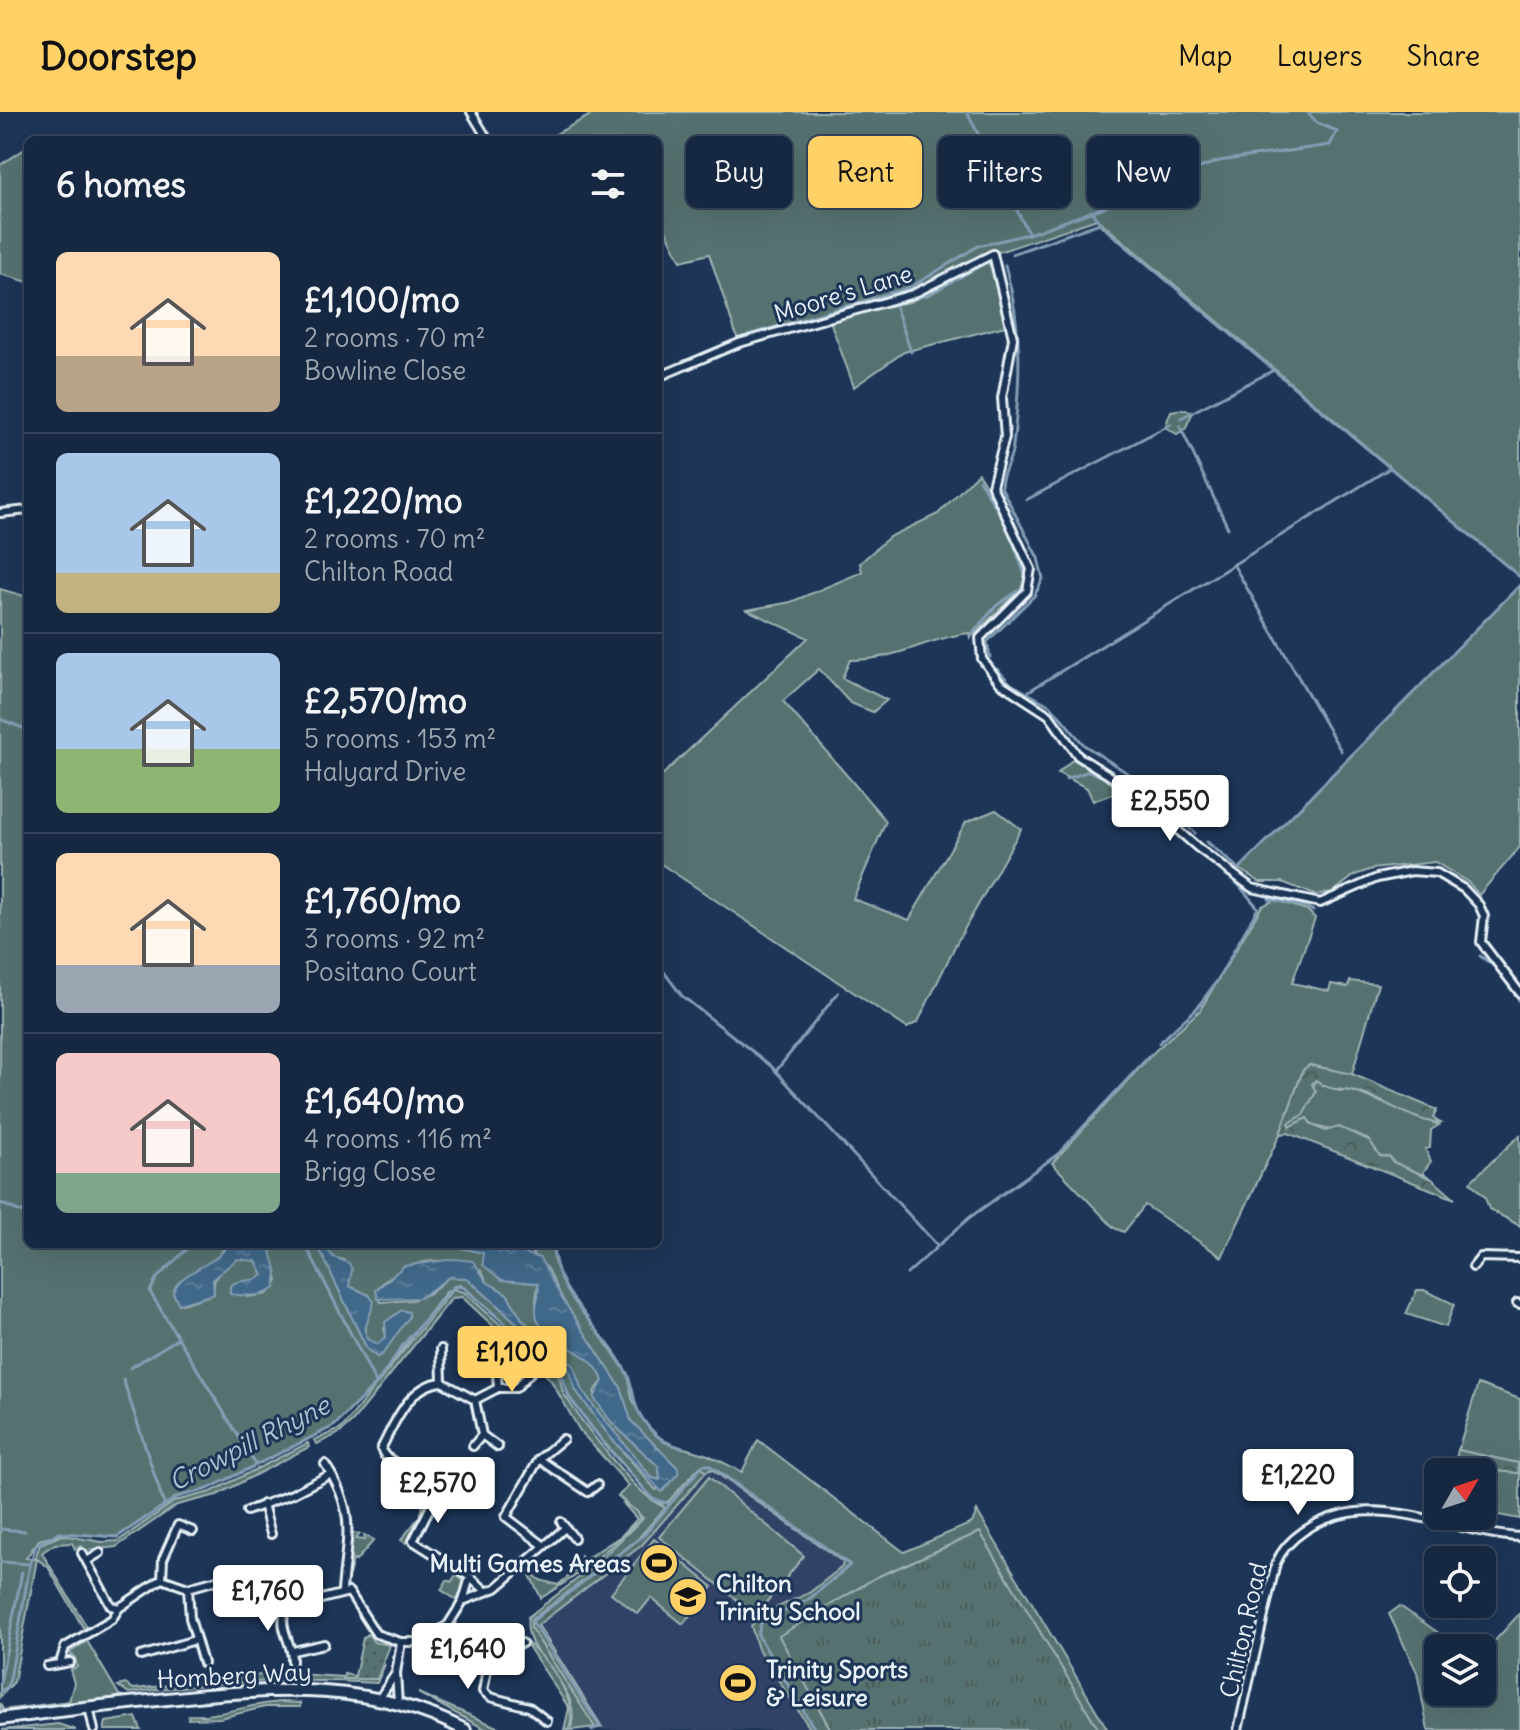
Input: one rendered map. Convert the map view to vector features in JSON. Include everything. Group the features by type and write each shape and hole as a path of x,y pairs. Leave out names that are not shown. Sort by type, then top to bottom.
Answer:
{"main road":[{"name":"Homberg Way","path":"0,1719 89,1707 280,1689 331,1690 398,1704 465,1730"}],"street":[{"path":"471,112 486,136"},
{"name":"Moore's Lane","path":"662,375 739,343 913,294 993,254 1013,338 1002,398 1005,437 992,486 1027,556 1031,577 1023,596 980,638 979,652 987,669 1006,689 1049,715 1078,756 1131,789 1197,847 1252,888 1315,904 1326,902 1358,884 1397,874 1427,871 1447,877 1479,905 1484,916 1481,942 1520,993"},
{"path":"0,513 24,510"},
{"path":"1473,1267 1481,1257 1520,1258"},
{"path":"441,1349 442,1382"},
{"path":"496,1361 498,1388"},
{"path":"475,1400 498,1388 516,1388 532,1371"},
{"path":"475,1400 442,1382 428,1383 416,1390 381,1449 385,1456 439,1490 413,1541 470,1577 486,1591"},
{"path":"475,1400 482,1435 498,1447"},
{"path":"473,1446 482,1435"},
{"path":"543,1545 506,1517 543,1452 563,1439"},
{"path":"539,1459 588,1492 597,1485"},
{"path":"325,1464 340,1488 349,1524 342,1591"},
{"path":"247,1511 292,1494 331,1474"},
{"path":"263,1504 271,1534"},
{"name":"Chilton Road","path":"1238,1730 1276,1563 1282,1551 1301,1533 1343,1513 1373,1510 1520,1537"},
{"path":"162,1579 163,1559 174,1524 193,1531"},
{"path":"463,1601 503,1583 563,1525 574,1538"},
{"path":"82,1553 111,1606 119,1608"},
{"path":"87,1561 100,1553"},
{"path":"162,1579 188,1588 257,1569 276,1600 286,1608"},
{"path":"286,1608 342,1591 353,1597 376,1634 401,1642 421,1642 448,1625 463,1601 470,1577"},
{"path":"60,1663 65,1647 112,1619 119,1608 162,1579"},
{"path":"188,1588 195,1640 203,1663"},
{"path":"286,1608 282,1628 293,1651 292,1662"},
{"path":"448,1625 457,1635 515,1647 522,1643"},
{"path":"154,1639 158,1650"},
{"path":"141,1656 195,1640"},
{"path":"398,1704 396,1673 401,1642"},
{"path":"492,1643 480,1690 490,1697 529,1707 547,1721"},
{"path":"293,1651 324,1644"},
{"path":"47,1666 70,1662"},
{"path":"379,1699 396,1673"},
{"path":"89,1707 94,1730"}],"shaded area":[{"name":"Chilton Trinity School","path":"711,1469 843,1562 842,1567 809,1593 760,1615 751,1626 758,1649 811,1730 600,1730 602,1727 538,1625 642,1545"}],"green space":[{"path":"596,112 1520,112 1520,577 1097,219 993,254 913,294 739,343 709,254 681,261 662,222 662,136 552,136"},
{"path":"24,150 24,281 0,274 0,165"},
{"path":"987,262 991,266 1009,325 904,352 854,387 830,321 842,314 910,302"},
{"path":"1183,409 1193,412 1185,429 1177,434 1165,427 1171,411"},
{"path":"978,473 1018,546 1024,562 1023,587 970,638 969,633 883,657 850,660 842,678 887,700 873,712 850,703 819,669 783,701 886,821 853,899 909,920 966,822 996,810 1021,829 956,944 918,1022 907,1028 662,865 662,775 808,638 747,610 791,602 862,572 860,563 889,537 938,514"},
{"path":"1520,585 1520,847 1479,895 1469,883 1435,862 1372,869 1355,875 1333,892 1315,895 1282,882 1260,882 1239,869"},
{"path":"0,589 24,596 24,1248 225,1248 215,1260 185,1277 174,1295 182,1304 214,1294 216,1276 241,1258 256,1261 264,1271 262,1277 252,1281 247,1297 267,1294 278,1281 270,1248 319,1248 367,1349 377,1357 409,1317 384,1328 386,1336 378,1345 367,1339 369,1295 349,1286 344,1260 333,1257 326,1248 462,1248 483,1253 488,1268 525,1282 538,1283 536,1302 544,1329 593,1363 603,1381 594,1392 612,1423 659,1467 660,1480 652,1478 595,1408 581,1388 574,1366 522,1319 507,1294 487,1282 482,1271 454,1262 426,1262 400,1271 376,1290 381,1302 412,1300 430,1293 449,1277 467,1278 569,1370 575,1389 610,1437 656,1490 678,1468 631,1421 621,1388 563,1300 548,1269 531,1252 514,1248 553,1248 554,1262 566,1288 628,1374 632,1399 645,1423 664,1442 708,1455 742,1472 758,1440 904,1552 972,1523 977,1511 1108,1730 1091,1730 975,1534 877,1577 780,1636 831,1730 811,1730 758,1649 751,1626 760,1615 809,1593 842,1567 843,1562 711,1469 706,1472 700,1467 669,1501 661,1504 653,1499 569,1397 560,1372 460,1285 446,1292 376,1384 334,1426 208,1489 177,1497 117,1537 66,1533 39,1540 26,1558 35,1559 40,1544 62,1535 102,1542 118,1541 175,1501 211,1492 308,1443 309,1447 217,1495 177,1505 116,1547 84,1551 81,1546 75,1549 72,1543 55,1544 44,1551 42,1553 87,1627 84,1629 48,1567 37,1559 14,1682 0,1697"},
{"path":"1073,759 1129,794 1115,793 1093,801 1087,788 1058,773"},
{"path":"1275,900 1307,910 1315,918 1292,983 1329,991 1331,984 1348,987 1350,981 1378,984 1352,1074 1310,1065 1303,1070 1280,1134 1222,1257 1145,1205 1124,1232 1114,1228 1052,1163 1156,1050 1200,1010 1262,906"},
{"path":"1309,1065 1352,1074 1437,1110 1433,1118 1440,1123 1418,1118 1363,1094 1329,1088 1316,1080 1312,1084 1316,1092 1303,1115 1289,1123 1289,1127 1307,1118 1312,1125 1325,1131 1339,1127 1369,1140 1380,1156 1390,1157 1393,1162 1432,1179 1455,1199 1288,1133 1280,1134 1303,1070"},
{"path":"1316,1080 1339,1091 1350,1090 1439,1125 1431,1130 1430,1148 1425,1149 1431,1161 1423,1173 1432,1179 1393,1162 1390,1157 1380,1156 1369,1140 1311,1125 1289,1127 1288,1123 1303,1115"},
{"path":"1520,1135 1520,1226 1489,1209 1485,1197 1470,1182"},
{"path":"453,1289 464,1292 559,1377 564,1394 611,1458 642,1491 666,1507 637,1540 531,1620 531,1628 596,1727 571,1730 573,1712 569,1697 534,1646 528,1633 528,1617 594,1566 643,1518 618,1496 629,1486 580,1431 550,1379 462,1297 452,1298 353,1421 340,1433 317,1444 314,1440 341,1429"},
{"path":"1417,1290 1424,1290 1454,1304 1446,1327 1406,1314"},
{"path":"1478,1384 1520,1399 1520,1519 1496,1515 1496,1471 1518,1473 1518,1463 1458,1450"},
{"path":"1458,1450 1495,1458 1456,1458"},
{"path":"1496,1458 1518,1463 1519,1473 1496,1471"},
{"path":"700,1467 706,1472 642,1545 538,1625 602,1727 590,1730 595,1727 531,1628 531,1621 637,1540 665,1508 661,1504 669,1501"},
{"path":"709,1477 804,1556 756,1615 659,1537"},
{"path":"428,1485 432,1497 406,1543 401,1540 419,1517"},
{"path":"622,1502 638,1512 641,1519 590,1565 587,1558 621,1536 637,1519"},
{"path":"980,1532 1099,1730 831,1730 779,1636 877,1577"},
{"path":"352,1533 360,1534 356,1539 365,1540 364,1535 374,1540 356,1561 353,1560 349,1575"},
{"name":"Multi Games Areas","path":"654,1539 713,1587 683,1624 651,1598 638,1614 611,1593"},
{"path":"581,1556 586,1564 584,1570 541,1598 527,1569 540,1580 558,1585 580,1567"},
{"path":"456,1575 466,1583 457,1600 441,1590 447,1580 451,1582"},
{"path":"1400,1606 1440,1634 1424,1634 1424,1706 1496,1706 1496,1640 1520,1613 1520,1730 1428,1730 1417,1672 1389,1614"},
{"path":"368,1634 374,1642 390,1645 377,1679 343,1679 344,1674 355,1676 363,1638"},
{"path":"524,1640 551,1668 565,1692 569,1705 571,1718 569,1730 564,1730 569,1708"},
{"path":"87,1641 119,1695 128,1697 0,1713 0,1703 3,1710 69,1701 74,1683 70,1670 77,1667 75,1657 69,1653"},
{"path":"385,1664 377,1683 253,1682 129,1693 118,1686 125,1684 134,1689 280,1673 377,1679"},
{"path":"418,1693 504,1730 485,1729"},
{"path":"280,1702 300,1703 300,1707 265,1707 220,1718 188,1719 189,1715"},
{"path":"136,1717 141,1730 104,1730 106,1722"},
{"path":"58,1724 76,1730 2,1730"}],"water":[{"path":"225,1248 270,1248 277,1273 275,1288 259,1295 230,1294 230,1286 234,1283 263,1275 256,1261 237,1259 213,1279 214,1294 179,1304 173,1293 177,1285"},
{"path":"319,1248 326,1248 333,1257 349,1263 352,1270 349,1286 369,1295 374,1302 365,1329 367,1339 378,1344 386,1336 385,1322 402,1310 409,1312 409,1317 382,1355 377,1357 367,1349"},
{"path":"462,1248 509,1248 540,1258 563,1300 621,1388 631,1421 678,1468 678,1474 662,1492 610,1437 575,1389 569,1370 467,1278 449,1277 420,1298 378,1299 376,1290 404,1266 455,1259 473,1261 487,1282 507,1294 522,1319 574,1366 581,1388 595,1408 652,1478 660,1480 659,1467 612,1423 594,1398 603,1381 598,1370 582,1355 553,1338 538,1321 538,1283 502,1280 483,1265 483,1253"}],"waterway":[{"path":"967,112 1029,234 1169,184 1191,171 1219,161 1330,145 1337,131 1317,123 1307,112"},
{"path":"1091,211 1102,226 1520,577"},
{"path":"1012,254 1100,223"},
{"path":"748,335 911,287 978,246 1028,234"},
{"path":"871,309 928,295 987,262 991,266"},
{"path":"990,657 987,642 1034,596 1043,579 1038,558 1001,487 1012,451 1019,376 1018,333 1005,265"},
{"path":"895,305 911,352"},
{"path":"1181,418 1274,370"},
{"path":"1026,500 1171,424"},
{"path":"1180,426 1228,528"},
{"path":"1029,691 1390,468"},
{"path":"971,635 996,606 1021,589 1026,578 1008,527 979,480"},
{"path":"1233,564 1341,751"},
{"path":"1207,842 1239,869 1520,585"},
{"path":"997,669 1011,684 1051,706 1084,745 1135,778 1195,833"},
{"path":"0,719 24,728"},
{"path":"1066,779 1089,771 1118,784 1195,850"},
{"path":"1159,1043 1197,1008 1217,981 1258,908 1238,884 1202,856"},
{"path":"1269,899 1313,911"},
{"path":"1480,956 1500,970"},
{"path":"662,969 682,996 771,1066 937,1245"},
{"path":"1514,989 1520,1003"},
{"path":"776,1071 838,993"},
{"path":"907,1274 969,1218 1058,1154 1151,1054"},
{"path":"0,1203 24,1213"},
{"path":"188,1248 156,1279 150,1292 256,1465"},
{"path":"307,1248 376,1383"},
{"path":"553,1248 563,1283 618,1358 630,1381 642,1418 658,1437 682,1448"},
{"name":"Crowpill Rhyne","path":"0,1562 30,1564 36,1545 59,1533 117,1537 177,1497 208,1489 334,1426 376,1384 403,1345 454,1286 465,1288 560,1372 569,1397 605,1445 653,1499 670,1504"},
{"path":"130,1368 179,1338"},
{"path":"123,1379 164,1504"},
{"path":"592,1730 599,1726 532,1621 644,1535 703,1465 709,1465 850,1565 808,1600 761,1623 758,1635 815,1730"},
{"path":"0,1529 25,1531"},
{"path":"0,1692 7,1687 10,1679 30,1564"},
{"path":"0,1683 22,1572"}],"place":[{"name":"Multi Games Areas","path":"659,1563"},
{"name":"Chilton Trinity School","path":"688,1597"},
{"name":"Trinity Sports & Leisure","path":"738,1683"}]}
